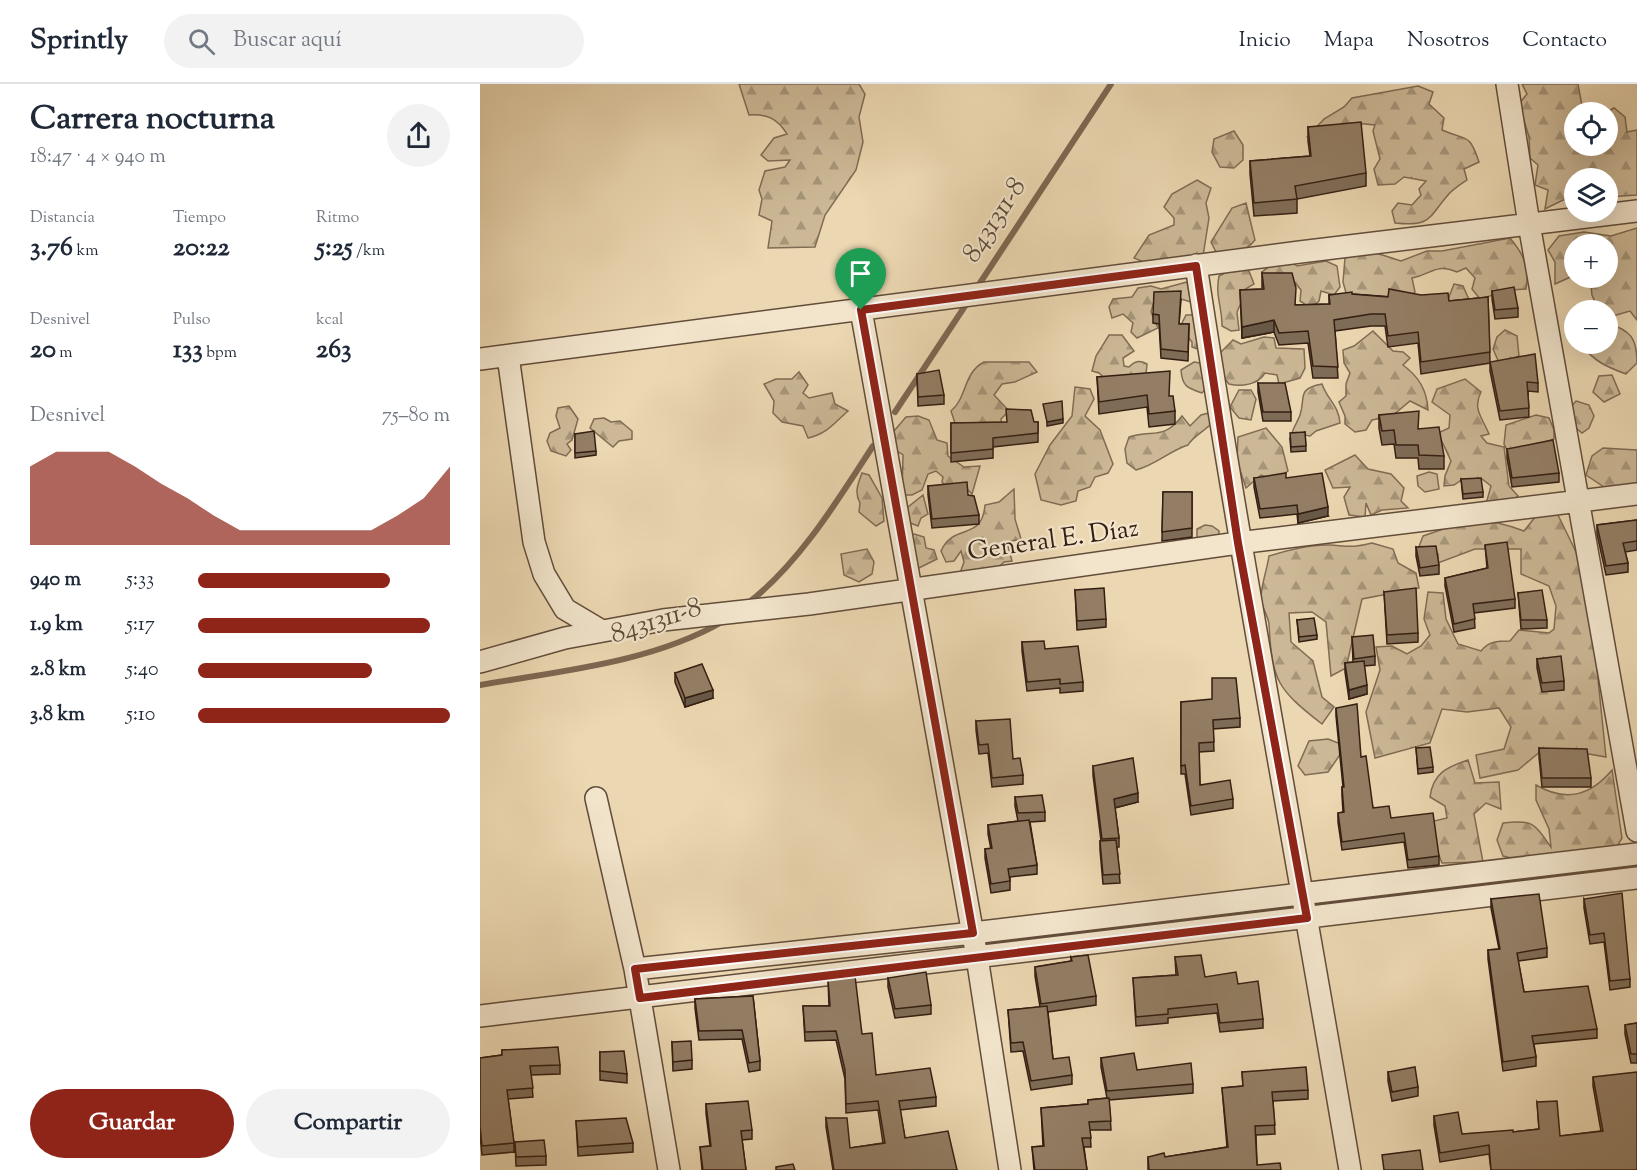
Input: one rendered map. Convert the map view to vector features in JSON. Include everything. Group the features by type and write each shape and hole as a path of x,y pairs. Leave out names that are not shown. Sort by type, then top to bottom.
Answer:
{"street":[{"path":"1508,84 1528,224 1637,831"},
{"path":"480,359 1637,211"},
{"path":"1196,266 1238,543 1303,892 1350,1170"},
{"path":"861,310 973,933 1010,1170"},
{"path":"508,356 534,542 544,574 565,609 602,631"},
{"name":"General E. Díaz","path":"480,662 565,638 663,620 1238,543 1637,494"},
{"path":"596,798 635,969 669,1170"},
{"path":"635,969 973,933 1637,854"},
{"path":"480,1016 1637,878"}],"green space":[{"path":"739,84 859,84 865,94 859,117 863,142 856,170 825,215 815,247 768,248 772,221 759,215 762,199 759,190 765,171 785,167 790,160 768,161 761,155 774,138 787,134 771,118 749,115"},
{"path":"1522,84 1578,84 1581,102 1564,102 1564,156 1618,156 1618,111 1625,117 1627,132 1637,130 1637,195 1618,196 1618,168 1564,168 1564,200 1545,209 1548,190 1535,185 1538,165 1530,158 1529,137 1519,104 1527,94"},
{"path":"1418,86 1433,92 1429,104 1444,118 1442,130 1466,139 1473,146 1479,162 1464,169 1467,180 1450,193 1428,219 1416,224 1395,223 1392,211 1398,203 1412,205 1421,195 1419,189 1426,181 1404,177 1395,184 1378,185 1374,169 1380,159 1373,131 1375,125 1354,123 1308,136 1324,119 1344,107 1352,98"},
{"path":"1234,131 1243,145 1243,160 1234,168 1220,167 1212,152 1214,139"},
{"path":"1197,180 1211,188 1206,203 1209,218 1203,256 1153,266 1134,258 1149,235 1174,225 1174,218 1164,207 1172,194"},
{"path":"1246,203 1255,240 1242,250 1216,252 1211,242 1232,208"},
{"path":"1637,228 1637,320 1630,311 1618,315 1618,300 1594,300 1592,295 1591,288 1618,288 1618,234"},
{"path":"1584,232 1598,234 1572,234"},
{"path":"1564,235 1564,280 1555,284 1555,262 1548,250 1559,236"},
{"path":"1510,238 1525,262 1526,289 1510,290 1480,299 1472,289 1475,278 1466,268 1457,272 1438,269 1412,278 1415,292 1406,299 1348,300 1343,282 1345,258 1367,252 1401,261 1427,251 1442,251"},
{"path":"1287,259 1297,266 1326,261 1337,266 1340,287 1334,295 1321,291 1319,301 1311,308 1300,301 1301,290 1295,283 1269,281 1262,272 1274,263"},
{"path":"1237,267 1249,271 1254,284 1242,291 1244,296 1237,312 1239,330 1231,331 1222,326 1218,283 1219,276"},
{"path":"1187,282 1191,302 1174,297 1155,298 1151,312 1158,328 1137,338 1131,332 1133,323 1123,314 1112,318 1109,307 1113,299 1132,297 1138,288 1151,286 1161,289"},
{"path":"1454,284 1463,286 1470,302 1447,302"},
{"path":"1186,315 1195,315 1200,350 1192,347 1192,342 1180,327"},
{"path":"1618,327 1634,341 1637,363 1626,374 1601,363 1590,355 1618,354"},
{"path":"1505,330 1517,336 1519,356 1500,365 1493,349 1497,337"},
{"path":"1373,331 1393,351 1403,352 1410,358 1403,365 1421,384 1428,410 1410,401 1392,416 1372,420 1366,430 1355,432 1345,424 1345,416 1339,402 1346,396 1346,384 1350,373 1344,363 1343,350 1354,346"},
{"path":"1109,335 1122,335 1134,351 1123,358 1124,366 1129,367 1137,362 1147,364 1146,374 1111,384 1099,373 1092,371 1096,356"},
{"path":"1264,337 1274,338 1276,348 1304,349 1305,368 1300,378 1279,384 1277,375 1265,373 1258,380 1249,384 1229,384 1218,370 1221,352 1233,340 1241,344"},
{"path":"984,362 1029,362 1037,372 1015,382 1002,384 994,395 1009,411 1001,419 1003,432 955,423 951,411 960,399 972,372"},
{"path":"1194,362 1206,364 1208,386 1202,393 1189,388 1183,380 1181,370"},
{"path":"799,372 808,385 803,393 809,398 832,393 835,404 848,411 825,431 808,438 803,426 782,422 773,413 774,401 764,384 776,379 792,379"},
{"path":"1612,375 1620,394 1604,402 1593,392 1599,376"},
{"path":"1465,379 1481,392 1478,409 1489,434 1481,436 1487,443 1504,447 1509,486 1518,496 1509,503 1486,504 1491,486 1482,479 1463,479 1454,485 1444,486 1451,461 1438,433 1449,428 1450,415 1432,402 1437,389"},
{"path":"1322,384 1335,407 1340,423 1316,431 1310,436 1292,433 1302,409 1305,391"},
{"path":"1075,387 1090,389 1094,399 1085,416 1100,430 1113,464 1108,473 1095,477 1090,487 1078,491 1076,501 1061,505 1041,500 1035,474 1050,445 1072,416"},
{"path":"1239,390 1251,390 1256,399 1251,420 1239,418 1230,407"},
{"path":"1576,401 1589,405 1594,416 1589,428 1582,433 1570,423 1569,409"},
{"path":"569,406 578,419 572,440 567,444 571,450 566,456 551,451 547,441 550,433 560,428 556,416 558,408"},
{"path":"1209,413 1213,422 1188,445 1136,470 1127,463 1125,449 1129,437 1163,432 1182,416 1190,426 1201,415"},
{"path":"1536,415 1549,418 1554,430 1554,439 1509,454 1504,444 1506,425"},
{"path":"918,416 929,420 937,440 947,443 948,456 964,467 980,466 972,494 963,485 948,488 942,482 943,477 936,471 928,474 922,490 912,495 902,495 903,455 897,451 894,431 906,417"},
{"path":"604,418 611,422 620,421 632,431 632,439 619,441 613,447 590,428 594,419"},
{"path":"1266,428 1282,447 1288,471 1275,480 1261,475 1246,488 1237,461 1238,437"},
{"path":"1603,448 1637,450 1637,484 1604,487 1586,475 1592,456"},
{"path":"1355,455 1368,469 1391,474 1404,488 1401,501 1408,508 1382,510 1371,515 1366,503 1365,517 1349,515 1344,497 1350,487 1333,488 1325,470"},
{"path":"1429,472 1437,474 1439,489 1425,492 1418,486 1417,476"},
{"path":"862,473 869,475 882,498 884,521 876,526 859,512 860,503 857,492"},
{"path":"1014,489 1015,519 1021,539 1007,542 1012,561 1004,562 997,569 960,573 964,562 961,551 954,561 946,562 941,551 946,542 979,524 985,505 999,502"},
{"path":"923,495 928,514 921,518 918,526 905,521 903,511"},
{"path":"1549,511 1558,515 1577,554 1596,660 1606,757 1572,751 1541,751 1518,770 1480,778 1476,755 1504,749 1511,727 1499,708 1467,712 1442,709 1430,743 1375,758 1366,712 1380,670 1376,647 1392,646 1407,654 1421,646 1430,635 1424,619 1428,592 1443,593 1446,619 1458,644 1481,651 1491,643 1510,641 1519,630 1549,633 1554,629 1556,606 1549,586 1521,574 1521,549 1475,549 1438,563 1438,554 1417,552 1423,536 1473,521 1495,523 1524,531 1536,516"},
{"path":"1205,525 1212,526 1219,531 1219,538 1197,540 1197,529"},
{"path":"914,534 924,537 926,548 934,550 937,559 917,569 908,539"},
{"path":"1372,543 1393,549 1398,563 1416,573 1419,588 1362,599 1346,668 1331,676 1326,622 1312,612 1289,613 1291,642 1313,661 1322,697 1334,707 1322,724 1286,692 1275,671 1268,621 1261,598 1269,556 1315,545 1356,546"},
{"path":"867,549 874,562 872,574 859,582 844,575 841,554"},
{"path":"1328,739 1346,746 1328,772 1305,775 1298,766 1309,741"},
{"path":"1468,760 1475,783 1499,782 1501,809 1486,803 1474,814 1483,862 1442,863 1426,823 1447,818 1445,806 1430,797 1432,789 1434,782 1442,772"},
{"path":"1612,770 1622,838 1612,855 1515,859 1503,856 1497,840 1503,823 1521,822 1532,825 1537,828 1551,847 1549,829 1536,800 1536,785 1558,794 1578,794 1596,785"}],"building":[{"path":"1361,122 1366,173 1295,186 1297,199 1254,203 1250,161 1311,156 1308,127"},
{"path":"1262,273 1292,273 1296,288 1295,305 1330,304 1329,295 1352,292 1352,294 1388,297 1389,289 1421,295 1448,293 1449,301 1488,297 1490,352 1421,362 1418,332 1388,336 1385,314 1371,314 1334,320 1338,367 1313,366 1308,331 1279,333 1274,320 1242,327 1240,290 1264,289"},
{"path":"1514,287 1518,308 1495,310 1492,291"},
{"path":"1181,291 1179,324 1189,324 1188,352 1161,349 1159,315 1153,314 1154,292"},
{"path":"1535,354 1538,383 1527,382 1529,408 1500,411 1490,362"},
{"path":"939,370 944,395 918,397 917,374"},
{"path":"1170,371 1169,396 1173,396 1175,411 1149,414 1147,395 1099,402 1097,377"},
{"path":"1258,383 1285,383 1291,412 1263,412"},
{"path":"1062,401 1063,419 1047,422 1043,404"},
{"path":"1006,409 1031,410 1034,422 1038,422 1038,433 993,438 993,449 951,453 951,423 1007,422"},
{"path":"1419,411 1418,429 1439,427 1444,456 1419,455 1418,445 1396,445 1394,430 1382,431 1379,415"},
{"path":"594,431 596,451 575,453 575,434"},
{"path":"1305,432 1306,446 1291,447 1290,433"},
{"path":"1553,440 1559,473 1512,478 1507,449"},
{"path":"1286,473 1286,478 1322,473 1328,507 1298,514 1297,505 1260,509 1254,478"},
{"path":"1481,478 1483,492 1463,494 1461,479"},
{"path":"967,482 968,495 974,496 979,515 932,519 928,486"},
{"path":"1163,492 1192,492 1192,528 1162,532"},
{"path":"1637,520 1637,541 1623,543 1628,563 1606,566 1597,525"},
{"path":"1507,542 1515,599 1473,604 1475,619 1454,624 1445,578 1488,568 1485,545"},
{"path":"1436,546 1439,565 1420,568 1416,547"},
{"path":"1104,588 1106,619 1077,621 1075,590"},
{"path":"1416,588 1418,633 1387,635 1384,592"},
{"path":"1542,590 1547,620 1521,620 1518,593"},
{"path":"1314,618 1317,635 1299,637 1297,620"},
{"path":"1373,635 1375,656 1354,659 1352,637"},
{"path":"1044,641 1045,649 1078,646 1083,682 1060,684 1060,679 1027,682 1022,642"},
{"path":"1561,656 1564,681 1542,683 1537,659"},
{"path":"1364,661 1367,685 1349,690 1345,663"},
{"path":"702,664 713,690 685,698 675,673"},
{"path":"1212,678 1236,678 1240,718 1213,720 1214,742 1199,743 1200,785 1230,780 1233,799 1191,806 1185,765 1181,766 1181,702 1212,699"},
{"path":"1357,704 1361,757 1366,756 1373,808 1389,806 1391,818 1433,813 1439,856 1408,860 1404,833 1342,842 1338,813 1344,812 1342,787 1344,787 1336,708"},
{"path":"1010,719 1013,759 1020,758 1023,775 992,778 988,744 979,745 976,721"},
{"path":"1430,747 1433,767 1418,769 1416,748"},
{"path":"1539,748 1587,749 1591,778 1542,778"},
{"path":"1133,758 1138,793 1114,799 1119,838 1102,839 1093,766"},
{"path":"1042,795 1045,812 1018,813 1015,797"},
{"path":"1029,820 1037,865 1008,869 1010,881 991,884 985,849 992,848 988,825"},
{"path":"1116,840 1120,874 1103,875 1100,841"},
{"path":"1622,893 1630,979 1610,981 1604,933 1590,935 1584,899"},
{"path":"1539,894 1547,948 1517,953 1524,992 1588,986 1597,1029 1532,1036 1536,1057 1503,1062 1488,950 1500,949 1491,899"},
{"path":"1088,955 1096,996 1041,1004 1035,967 1072,961 1071,957"},
{"path":"1201,955 1205,977 1236,972 1238,984 1258,981 1263,1019 1220,1023 1217,1004 1168,1009 1168,1014 1136,1017 1133,978 1178,975 1175,957"},
{"path":"926,972 931,1005 895,1009 888,978"},
{"path":"855,976 862,1034 872,1033 876,1075 930,1068 936,1097 899,1101 905,1138 948,1131 957,1170 834,1170 826,1118 847,1118 850,1148 885,1143 878,1101 846,1104 845,1070 836,1031 805,1032 803,1006 830,1006 828,979"},
{"path":"753,996 760,1061 749,1063 742,1030 699,1031 695,999"},
{"path":"1047,1006 1053,1059 1069,1057 1072,1075 1031,1081 1023,1042 1011,1043 1008,1010"},
{"path":"1637,1023 1637,1054 1631,1054 1625,1025"},
{"path":"691,1041 692,1060 673,1062 672,1042"},
{"path":"558,1047 560,1065 530,1066 533,1088 507,1090 514,1143 482,1146 480,1058 502,1055 502,1050"},
{"path":"624,1051 627,1074 600,1071 600,1052"},
{"path":"1134,1053 1137,1070 1191,1063 1193,1084 1107,1091 1101,1058"},
{"path":"1306,1067 1308,1090 1272,1092 1275,1125 1255,1126 1257,1165 1280,1163 1281,1170 1149,1170 1148,1157 1164,1153 1165,1157 1228,1147 1222,1088 1243,1086 1242,1072"},
{"path":"1415,1067 1418,1087 1392,1092 1388,1072"},
{"path":"1637,1072 1637,1170 1491,1170 1489,1145 1440,1153 1434,1116 1458,1112 1462,1134 1513,1130 1513,1132 1539,1129 1537,1102 1557,1101 1560,1136 1603,1131 1593,1077"},
{"path":"1109,1098 1111,1121 1089,1122 1091,1138 1082,1138 1087,1170 1035,1170 1032,1147 1044,1146 1041,1108 1088,1104 1088,1100"},
{"path":"748,1101 752,1130 741,1131 746,1170 703,1170 700,1147 711,1146 706,1104"},
{"path":"626,1118 633,1143 578,1147 576,1121"},
{"path":"544,1140 546,1156 516,1157 515,1142"},
{"path":"1420,1150 1423,1170 1384,1170 1382,1155"},
{"path":"793,1164 795,1170 776,1170 776,1167"}],"waterway":[{"name":"8431311-8","path":"976,289 1111,84"},
{"name":"8431311-8","path":"895,412 969,300"},
{"name":"8431311-8","path":"747,604 766,588 800,551 873,446"},
{"name":"8431311-8","path":"480,685 573,670 635,656 694,636 722,622"}],"route":[{"path":"1196,266 1238,543 1307,918 640,998 635,969 973,933 861,310 1196,266"}]}
